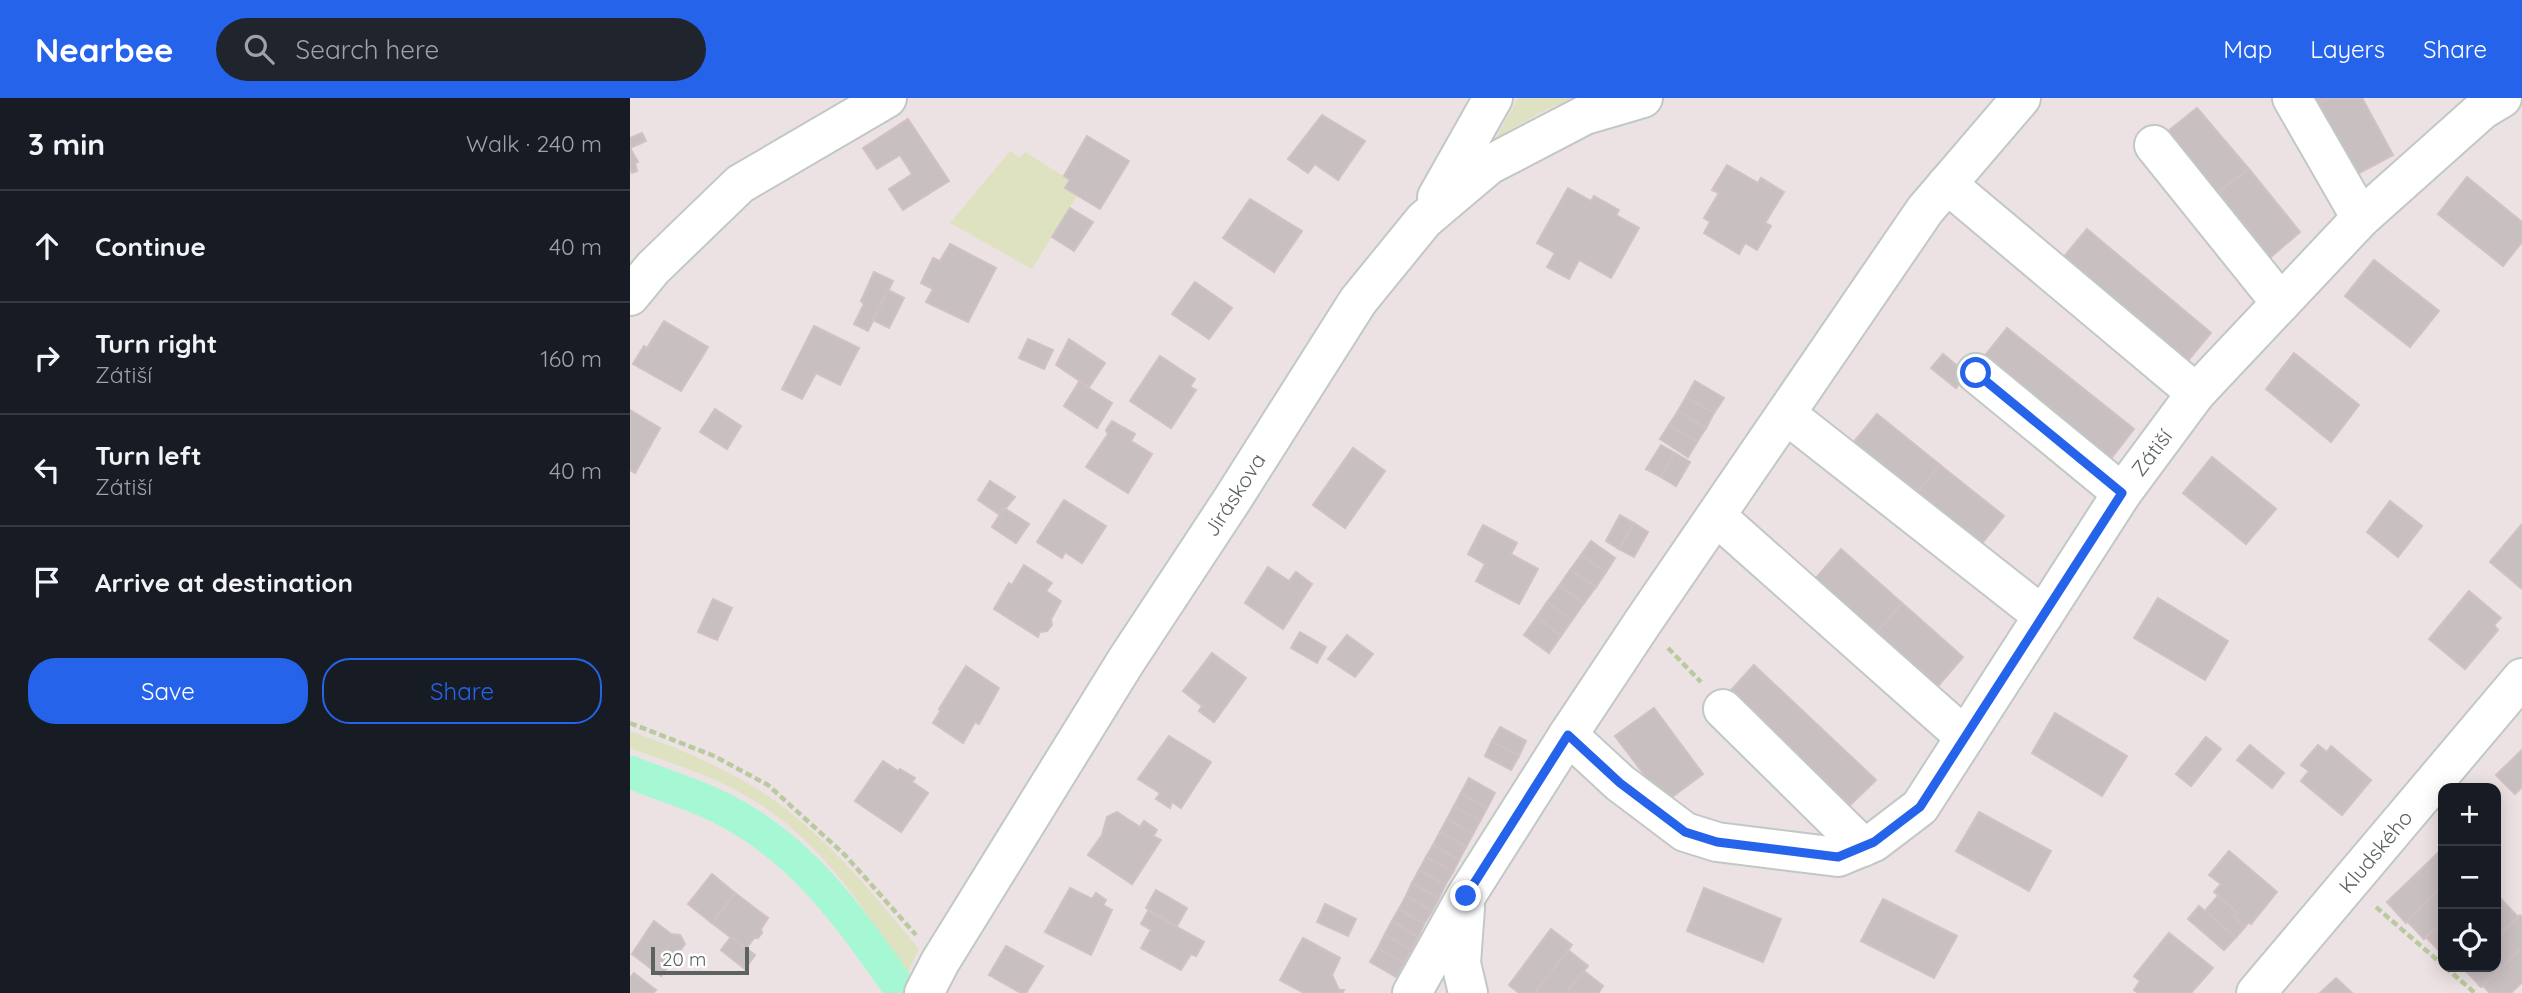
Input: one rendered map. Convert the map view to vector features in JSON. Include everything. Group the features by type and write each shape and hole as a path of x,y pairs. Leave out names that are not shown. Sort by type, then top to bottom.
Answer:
{"street":[{"path":"630,296 653,268 740,184 887,98"},
{"path":"1424,220 1493,98"},
{"name":"Jiráskova","path":"929,982 1126,661 1358,301 1424,220 1489,165 1585,115 1643,98"},
{"path":"2292,98 2361,218"},
{"name":"Zátiší","path":"1568,735 1620,783 1685,832 1717,842 1838,857 1874,842 1920,807 2122,493 2196,393 2361,218 2482,110 2502,98"},
{"path":"1412,993 1466,896 1643,622 1925,210 2005,104"},
{"path":"2154,145 2281,303"},
{"path":"1947,184 2196,393"},
{"path":"1976,373 2122,493"},
{"path":"1786,414 2043,616"},
{"path":"1716,516 1965,737"},
{"name":"Kludského","path":"2256,993 2522,678"},
{"path":"1723,709 1863,847"},
{"path":"1466,896 1461,963 1468,993"}],"path":[{"path":"1643,622 1719,701 1723,709"},
{"path":"630,723 714,757 768,785 845,855 905,921"},
{"path":"2373,904 2438,961"},
{"path":"2451,972 2475,993"}],"green space":[{"path":"1518,98 1577,98 1545,110 1496,138"},
{"path":"1010,151 1020,158 1025,152 1070,180 1065,188 1077,196 1032,269 950,223"},
{"path":"630,731 688,753 725,771 761,791 798,819 870,891 919,949 906,976 855,897 814,849 791,827 766,808 726,785 630,748"}],"building":[{"path":"2310,98 2329,98 2314,106"},
{"path":"2329,98 2362,98 2393,155 2352,177 2314,106"},
{"path":"2197,108 2249,169 2212,197 2161,137"},
{"path":"1322,115 1365,141 1338,180 1315,164 1308,173 1288,159"},
{"path":"908,119 949,181 903,210 889,189 912,174 900,155 877,169 863,148"},
{"path":"642,133 646,141 630,148 630,138"},
{"path":"1087,136 1129,161 1100,209 1065,188 1070,180 1064,176"},
{"path":"630,148 638,162 635,163 637,171 632,173 630,169"},
{"path":"1727,165 1758,183 1761,178 1784,192 1765,223 1771,226 1757,250 1745,243 1739,254 1704,233 1710,222 1704,218 1719,193 1712,190"},
{"path":"2249,169 2300,232 2265,262 2212,197"},
{"path":"2467,177 2522,222 2522,242 2503,266 2438,214"},
{"path":"1568,188 1591,201 1594,196 1619,210 1616,215 1639,228 1611,278 1579,260 1569,279 1547,267 1555,253 1537,243"},
{"path":"1250,199 1302,231 1274,272 1223,238"},
{"path":"1070,208 1093,222 1074,251 1052,237"},
{"path":"2087,229 2211,333 2181,369 2057,265"},
{"path":"950,244 996,268 968,322 926,302 933,289 921,283 933,258 940,261"},
{"path":"2374,260 2439,311 2410,347 2345,296"},
{"path":"874,272 893,281 868,331 854,324 864,304 861,301"},
{"path":"1195,282 1232,308 1209,339 1172,314"},
{"path":"888,290 904,298 889,328 873,320"},
{"path":"664,321 708,347 681,391 633,364"},
{"path":"814,326 859,348 840,385 816,373 802,399 782,389"},
{"path":"2007,328 2134,429 2106,465 1979,363"},
{"path":"1028,339 1053,350 1044,369 1019,358"},
{"path":"1069,339 1105,363 1089,387 1056,365"},
{"path":"2294,353 2359,405 2331,442 2266,389"},
{"path":"1943,354 1967,374 1956,388 1931,368"},
{"path":"1160,356 1195,379 1190,387 1196,390 1171,428 1130,401"},
{"path":"1695,381 1724,398 1714,413 1686,397"},
{"path":"1079,382 1112,403 1097,428 1064,406"},
{"path":"1686,397 1714,413 1706,428 1678,411"},
{"path":"715,409 741,426 727,449 700,432"},
{"path":"630,410 660,428 635,473 630,470"},
{"path":"1678,411 1706,428 1697,442 1669,425"},
{"path":"1877,414 1940,465 1911,501 1847,450"},
{"path":"1112,421 1135,434 1131,441 1152,454 1128,493 1086,467 1108,434 1106,430"},
{"path":"1669,425 1697,442 1688,457 1660,439"},
{"path":"1661,445 1675,453 1661,477 1646,469"},
{"path":"1353,448 1385,471 1345,528 1313,505"},
{"path":"1675,453 1690,462 1676,486 1661,477"},
{"path":"2212,457 2276,509 2246,544 2183,493"},
{"path":"1940,465 2004,516 1975,552 1911,501"},
{"path":"990,481 1015,497 1000,515 978,500"},
{"path":"1064,500 1106,526 1082,563 1065,552 1062,558 1037,542"},
{"path":"2390,501 2422,526 2398,557 2367,532"},
{"path":"1004,508 1029,524 1016,543 992,527"},
{"path":"1620,515 1634,523 1619,549 1606,541"},
{"path":"1634,523 1648,532 1634,557 1619,549"},
{"path":"2522,524 2522,589 2490,562"},
{"path":"1483,525 1517,543 1511,554 1538,569 1519,604 1476,581 1485,564 1468,554"},
{"path":"1591,541 1615,558 1606,572 1581,555"},
{"path":"1841,549 1902,603 1871,639 1810,585"},
{"path":"1581,555 1606,572 1596,587 1570,570"},
{"path":"1024,565 1052,583 1046,591 1061,601 1051,619 1052,625 1047,631 1040,632 1038,637 994,609 1009,583 1012,585"},
{"path":"1268,567 1289,581 1296,572 1312,584 1283,629 1245,603"},
{"path":"1570,570 1596,587 1584,603 1559,586"},
{"path":"1559,586 1584,603 1572,620 1547,602"},
{"path":"2469,591 2501,618 2494,625 2498,630 2465,669 2429,639"},
{"path":"2158,598 2228,641 2205,680 2134,638"},
{"path":"713,599 732,608 717,640 698,632"},
{"path":"1547,602 1572,620 1561,636 1537,617"},
{"path":"1902,603 1963,657 1932,693 1871,639"},
{"path":"1537,617 1561,636 1549,653 1524,635"},
{"path":"1300,632 1326,647 1317,663 1291,648"},
{"path":"1347,635 1373,654 1355,677 1328,659"},
{"path":"1212,653 1246,678 1214,722 1199,711 1202,706 1183,691"},
{"path":"1754,665 1876,780 1843,812 1722,700"},
{"path":"966,666 999,688 979,724 975,722 963,743 933,723"},
{"path":"1654,708 1703,774 1665,802 1615,736"},
{"path":"2055,713 2127,756 2102,796 2032,753"},
{"path":"1500,727 1526,741 1519,756 1492,741"},
{"path":"1169,736 1211,762 1181,808 1172,802 1170,808 1156,799 1160,793 1138,779"},
{"path":"2206,737 2221,749 2191,786 2176,774"},
{"path":"1492,741 1519,756 1511,770 1485,756"},
{"path":"2250,745 2284,773 2272,788 2237,760"},
{"path":"2318,745 2327,752 2331,746 2371,780 2342,815 2301,781 2309,771 2301,765"},
{"path":"2522,750 2522,787 2515,794 2496,775"},
{"path":"883,761 915,778 912,782 928,793 901,832 855,801"},
{"path":"1469,778 1495,793 1487,808 1461,793"},
{"path":"1461,793 1487,808 1480,821 1454,806"},
{"path":"1454,806 1480,821 1473,834 1447,819"},
{"path":"1117,812 1140,827 1144,821 1157,830 1153,836 1161,840 1132,884 1088,855 1102,835 1107,817"},
{"path":"1979,812 2051,851 2029,891 1956,851"},
{"path":"1447,819 1473,834 1466,847 1440,832"},
{"path":"1440,832 1466,847 1459,860 1433,845"},
{"path":"1433,845 1459,860 1453,872 1426,857"},
{"path":"2229,851 2277,892 2251,924 2249,922 2245,927 2234,917 2238,913 2214,892 2221,884 2209,875"},
{"path":"2438,853 2438,890 2406,923 2387,902"},
{"path":"1426,857 1453,872 1445,885 1419,870"},
{"path":"1419,870 1445,885 1439,898 1412,883"},
{"path":"712,874 735,893 712,923 688,904"},
{"path":"1412,883 1439,898 1432,911 1406,896"},
{"path":"1070,888 1092,899 1096,893 1106,900 1103,905 1112,910 1091,955 1045,932"},
{"path":"1704,888 1781,919 1763,962 1687,931"},
{"path":"1156,890 1187,908 1177,926 1146,908"},
{"path":"2438,890 2438,926 2424,939 2407,921"},
{"path":"735,893 768,918 761,929 762,933 758,938 754,938 746,949 712,923"},
{"path":"1406,896 1432,911 1424,924 1399,909"},
{"path":"2218,896 2238,913 2234,917 2245,927 2236,937 2205,911"},
{"path":"1883,899 1957,936 1934,978 1861,941"},
{"path":"2501,899 2518,917 2501,934"},
{"path":"1325,904 1356,919 1348,936 1317,922"},
{"path":"2199,906 2236,937 2224,950 2188,919"},
{"path":"1399,909 1424,924 1418,937 1392,921"},
{"path":"1148,911 1204,942 1196,956 1191,954 1181,970 1141,948 1151,930 1141,924"},
{"path":"2520,915 2522,947 2501,967 2501,934"},
{"path":"654,921 671,934 680,935 685,944 661,976 632,954"},
{"path":"1392,921 1418,937 1411,950 1385,934"},
{"path":"2438,926 2438,950 2426,937"},
{"path":"1551,929 1572,945 1535,993 1519,993 1509,985"},
{"path":"2169,933 2213,968 2191,993 2138,993 2134,990 2140,981 2134,976"},
{"path":"1385,934 1411,950 1404,963 1378,948"},
{"path":"731,937 755,955 745,969 721,950"},
{"path":"1303,938 1340,958 1332,975 1339,990 1344,990 1342,993 1304,993 1280,980"},
{"path":"1006,946 1043,966 1026,993 1021,993 989,975"},
{"path":"2522,947 2522,982 2511,993 2490,993 2483,986 2497,972 2501,972 2501,968"},
{"path":"1378,948 1404,963 1396,977 1370,962"},
{"path":"1568,950 1588,966 1566,993 1535,993"},
{"path":"1584,971 1603,986 1598,993 1566,993"},
{"path":"2467,972 2496,972 2481,987"},
{"path":"634,973 656,990 653,993 630,993 630,978"},
{"path":"2336,978 2352,993 2320,993"}],"waterway":[{"path":"630,772 714,804 780,846 803,867 846,915 903,993"}],"route":[{"path":"1466,896 1568,735 1620,783 1685,832 1717,842 1838,857 1874,842 1920,807 2122,493 1976,373"}]}
